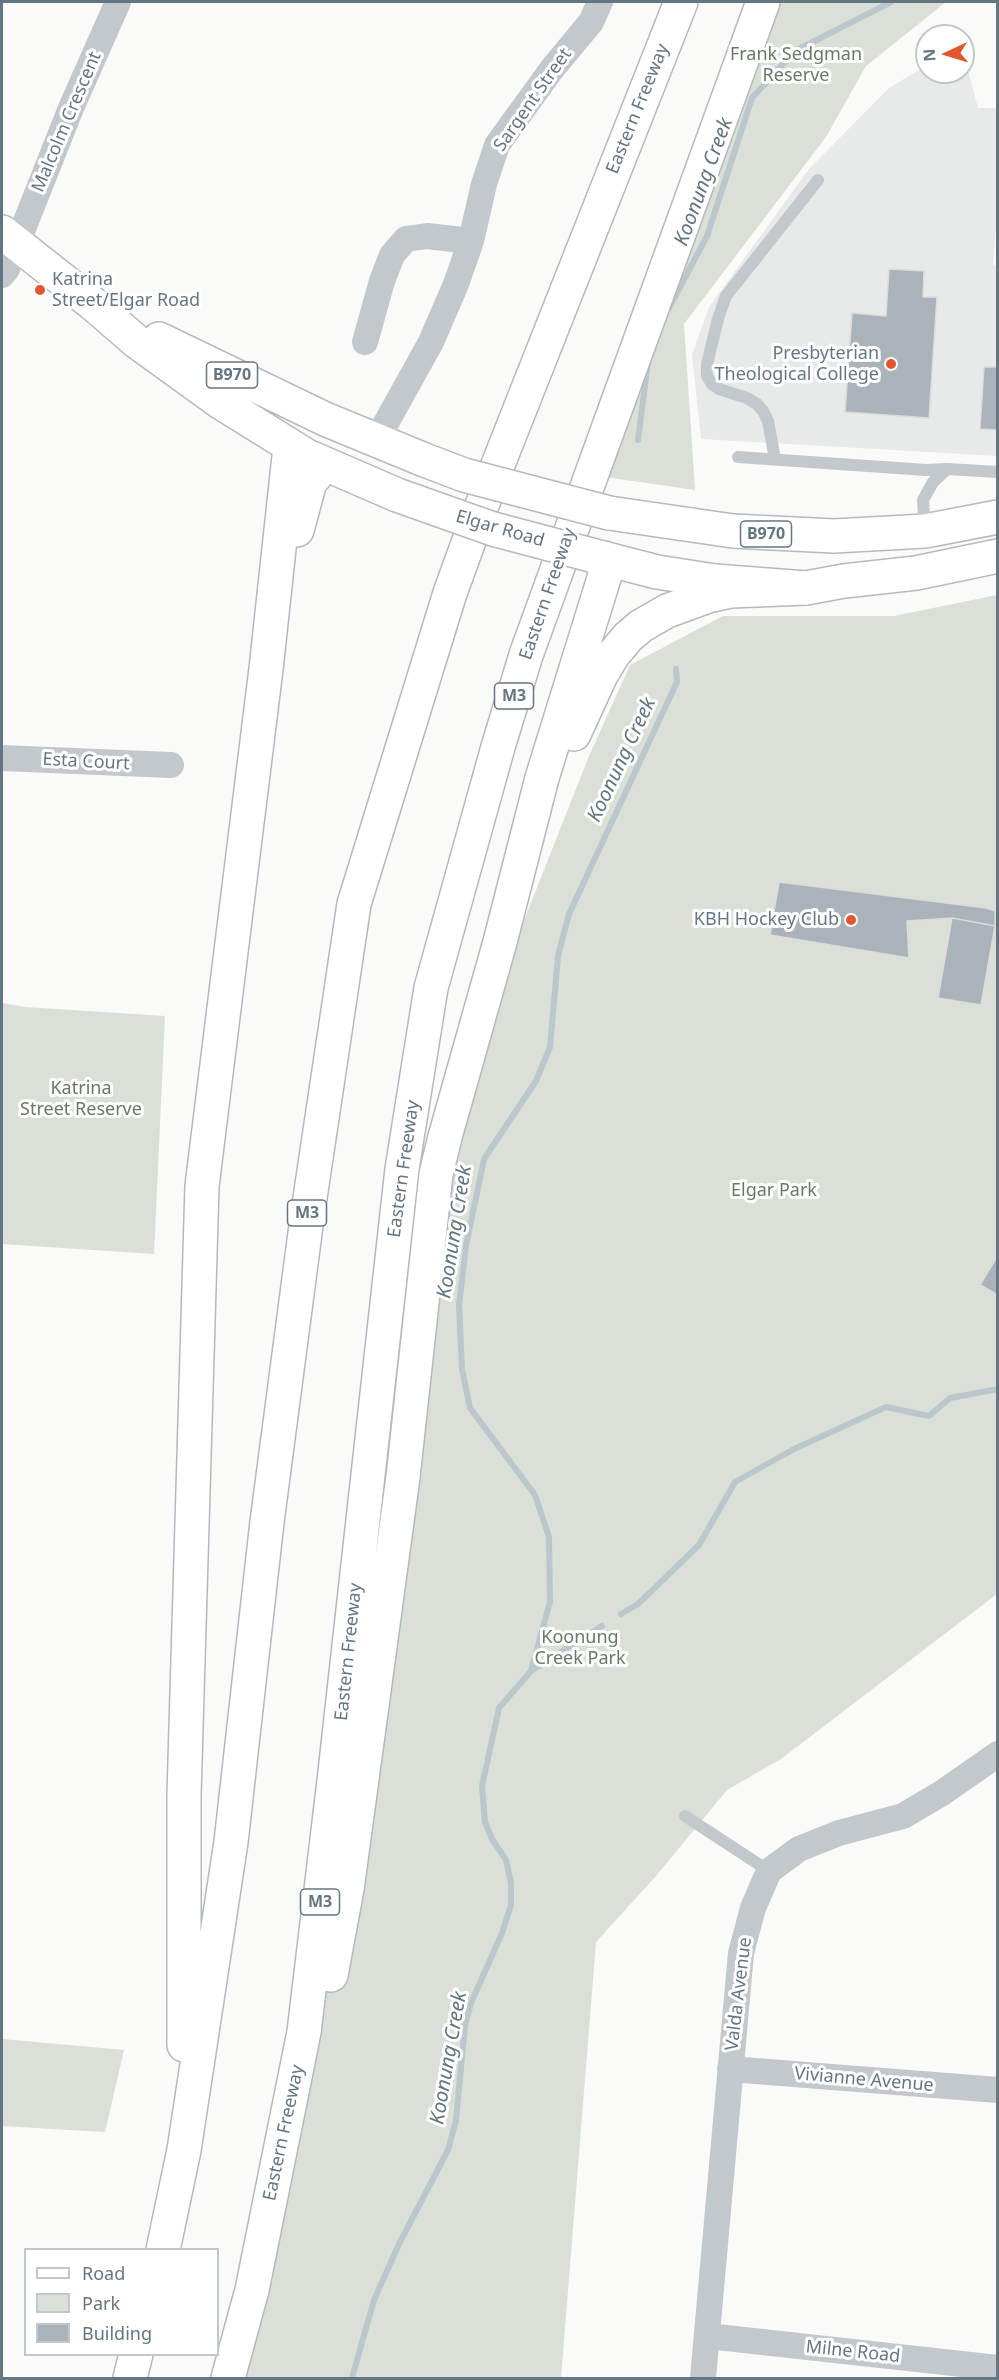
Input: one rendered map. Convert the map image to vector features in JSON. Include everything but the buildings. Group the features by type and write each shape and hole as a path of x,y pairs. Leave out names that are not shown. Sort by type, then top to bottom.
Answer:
{"main road":[{"name":"Eastern Freeway","path":"163,2248 184,2150 231,1842 267,1522 307,1218 354,904 454,582 482,505 681,2"},
{"name":"Eastern Freeway","path":"228,2379 252,2290 304,2032 337,1758 402,1169 431,988 526,655 763,2"},
{"name":"Elgar Road","path":"9,238 168,366 290,447 325,465 398,495 493,528 599,541 687,526 781,535 876,535 925,531 998,517"},
{"name":"Elgar Road","path":"92,303 206,362 376,441 464,475 547,499 599,541 657,572 715,581 806,588 844,581 916,573 998,556"},
{"path":"266,669 310,482 325,465 376,441"},
{"path":"184,2150 184,1795 202,1186 266,669 290,447"},
{"path":"925,531 942,546 964,546 998,540"},
{"path":"235,2379 258,2310 300,2146 347,1889 403,1477 436,1174 530,830 542,778 605,575 599,541"},
{"path":"530,830 601,675 627,637 667,611 708,596 731,591 806,588"},
{"path":"130,2379 136,2356"}],"street":[{"name":"Malcolm Crescent","path":"2,275 7,269 9,238 118,2"},
{"name":"Sargent Street","path":"376,441 431,342 471,241 484,184 497,145 552,69 591,22 600,2"},
{"path":"365,342 392,255 406,239 427,236 471,241"},
{"name":"Esta Court","path":"2,758 171,765"},
{"name":"Valda Avenue","path":"703,2379 741,1953 753,1908 770,1871 799,1849 839,1833 903,1816 942,1793 998,1754"},
{"name":"Vivianne Avenue","path":"730,2069 998,2090"},
{"name":"Milne Road","path":"708,2336 998,2368"}],"lane":[{"path":"775,459 764,411 747,398 719,389 712,384 708,376 707,364 726,296 818,180"},
{"path":"738,457 926,470 998,471"},
{"path":"925,531 922,500 933,482 947,469"},
{"path":"685,1816 770,1871"}],"shaded area":[{"path":"915,72 915,84 972,84 978,108 997,108 998,204 993,265 998,266 997,456 701,439 692,355 709,307 809,169 889,88"}],"green space":[{"name":"Frank Sedgman Reserve","path":"752,2 946,2 918,24 915,24 915,27 866,66 826,137 684,324 695,490 591,475"},
{"path":"997,595 997,1594 781,1759 727,1790 656,1876 596,1942 561,2378 245,2378 253,2350 281,2128 358,1739 415,1297 489,1009 589,756 630,665 723,616 894,616"},
{"name":"Katrina Street Reserve","path":"2,1003 25,1007 165,1016 154,1254 2,1244"},
{"path":"2,2039 124,2050 105,2132 2,2126"}],"waterway":[{"name":"Koonung Creek","path":"669,308 707,236 752,98 795,51 891,2"},
{"name":"Koonung Creek","path":"638,440 648,362"},
{"name":"Koonung Creek","path":"352,2378 374,2300 399,2244 448,2150 456,2121 465,2025 471,2003 502,1933 511,1905 511,1883 506,1860 492,1839 485,1822 482,1786 499,1708 531,1671 550,1602 549,1537 535,1495 470,1408 462,1369 459,1305 466,1246 484,1159 536,1081 550,1047 558,956 569,914 677,682 676,669"},
{"path":"621,1614 638,1604 699,1545 735,1482 794,1449 886,1407 929,1416 950,1398 998,1389"},
{"path":"531,1671 602,1626"}],"place":[{"name":"Katrina Street/Elgar Road","path":"40,290"},
{"name":"Presbyterian Theological College","path":"891,364"},
{"name":"KBH Hockey Club","path":"851,920"}],"park label":[{"name":"Elgar Park","path":"774,1191"},
{"name":"Koonung Creek Park","path":"580,1648"}]}
